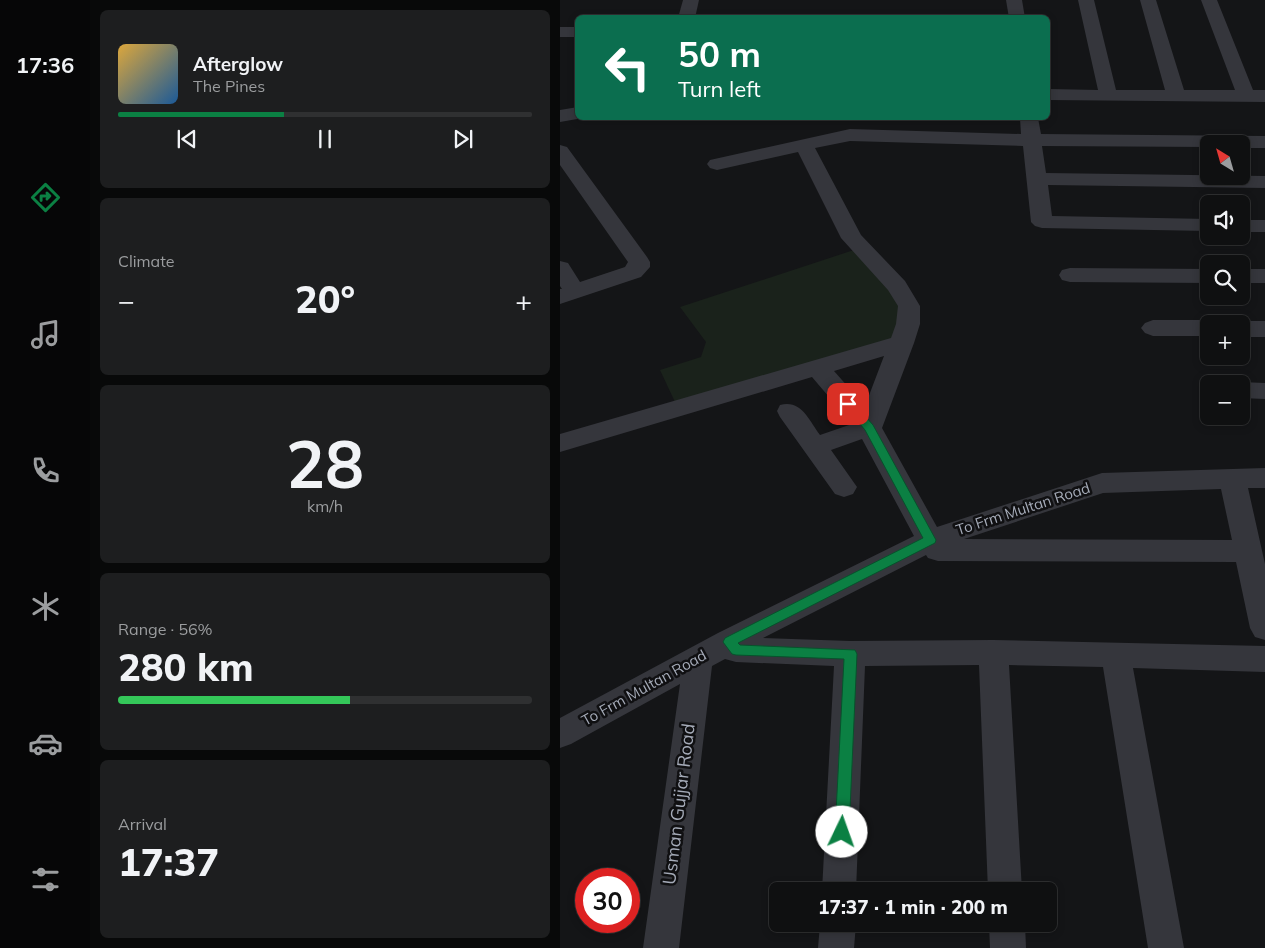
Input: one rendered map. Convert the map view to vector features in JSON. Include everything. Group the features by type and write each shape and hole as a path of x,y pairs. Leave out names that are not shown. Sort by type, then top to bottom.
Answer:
{"street":[{"path":"687,15 691,0"},
{"path":"1014,0 1016,15"},
{"path":"1086,0 1108,95"},
{"path":"1148,0 1176,95"},
{"path":"1209,0 1246,95"},
{"path":"560,32 575,32"},
{"path":"1050,95 1265,96"},
{"path":"560,116 575,114"},
{"path":"839,120 850,135"},
{"path":"1029,120 1042,222 1200,225"},
{"path":"717,164 850,135 1032,140 1265,142"},
{"path":"804,145 852,238 897,286 909,306 908,324 902,343 869,428"},
{"path":"560,268 567,295 633,272 638,267 639,262 563,160"},
{"path":"1036,179 1265,182"},
{"path":"1250,226 1265,226"},
{"path":"1070,275 1200,276"},
{"path":"1250,276 1265,276"},
{"path":"1153,328 1200,328"},
{"path":"1250,329 1265,329"},
{"path":"560,443 902,343"},
{"path":"817,367 869,428 930,540 938,550 1248,551"},
{"path":"1250,390 1265,391"},
{"path":"789,411 844,487"},
{"path":"814,446 869,428"},
{"path":"1232,478 1265,628"},
{"name":"To Frm Multan Road","path":"560,734 729,642 930,540 1102,483 1265,478"},
{"path":"729,642 736,650 850,654 993,652 1265,659"},
{"path":"993,652 1006,882"},
{"path":"839,882 850,654"},
{"path":"1116,655 1166,948"},
{"name":"Usman Gujjar Road","path":"661,948 698,659"},
{"path":"836,948 837,932"},
{"path":"1007,932 1008,948"}],"shaded area":[{"path":"857,249 888,285 900,306 894,339 675,402 660,370 701,357 706,342 680,307"}],"route":[{"path":"842,832 850,654 736,650 729,642 930,540 869,428 848,404"}]}
